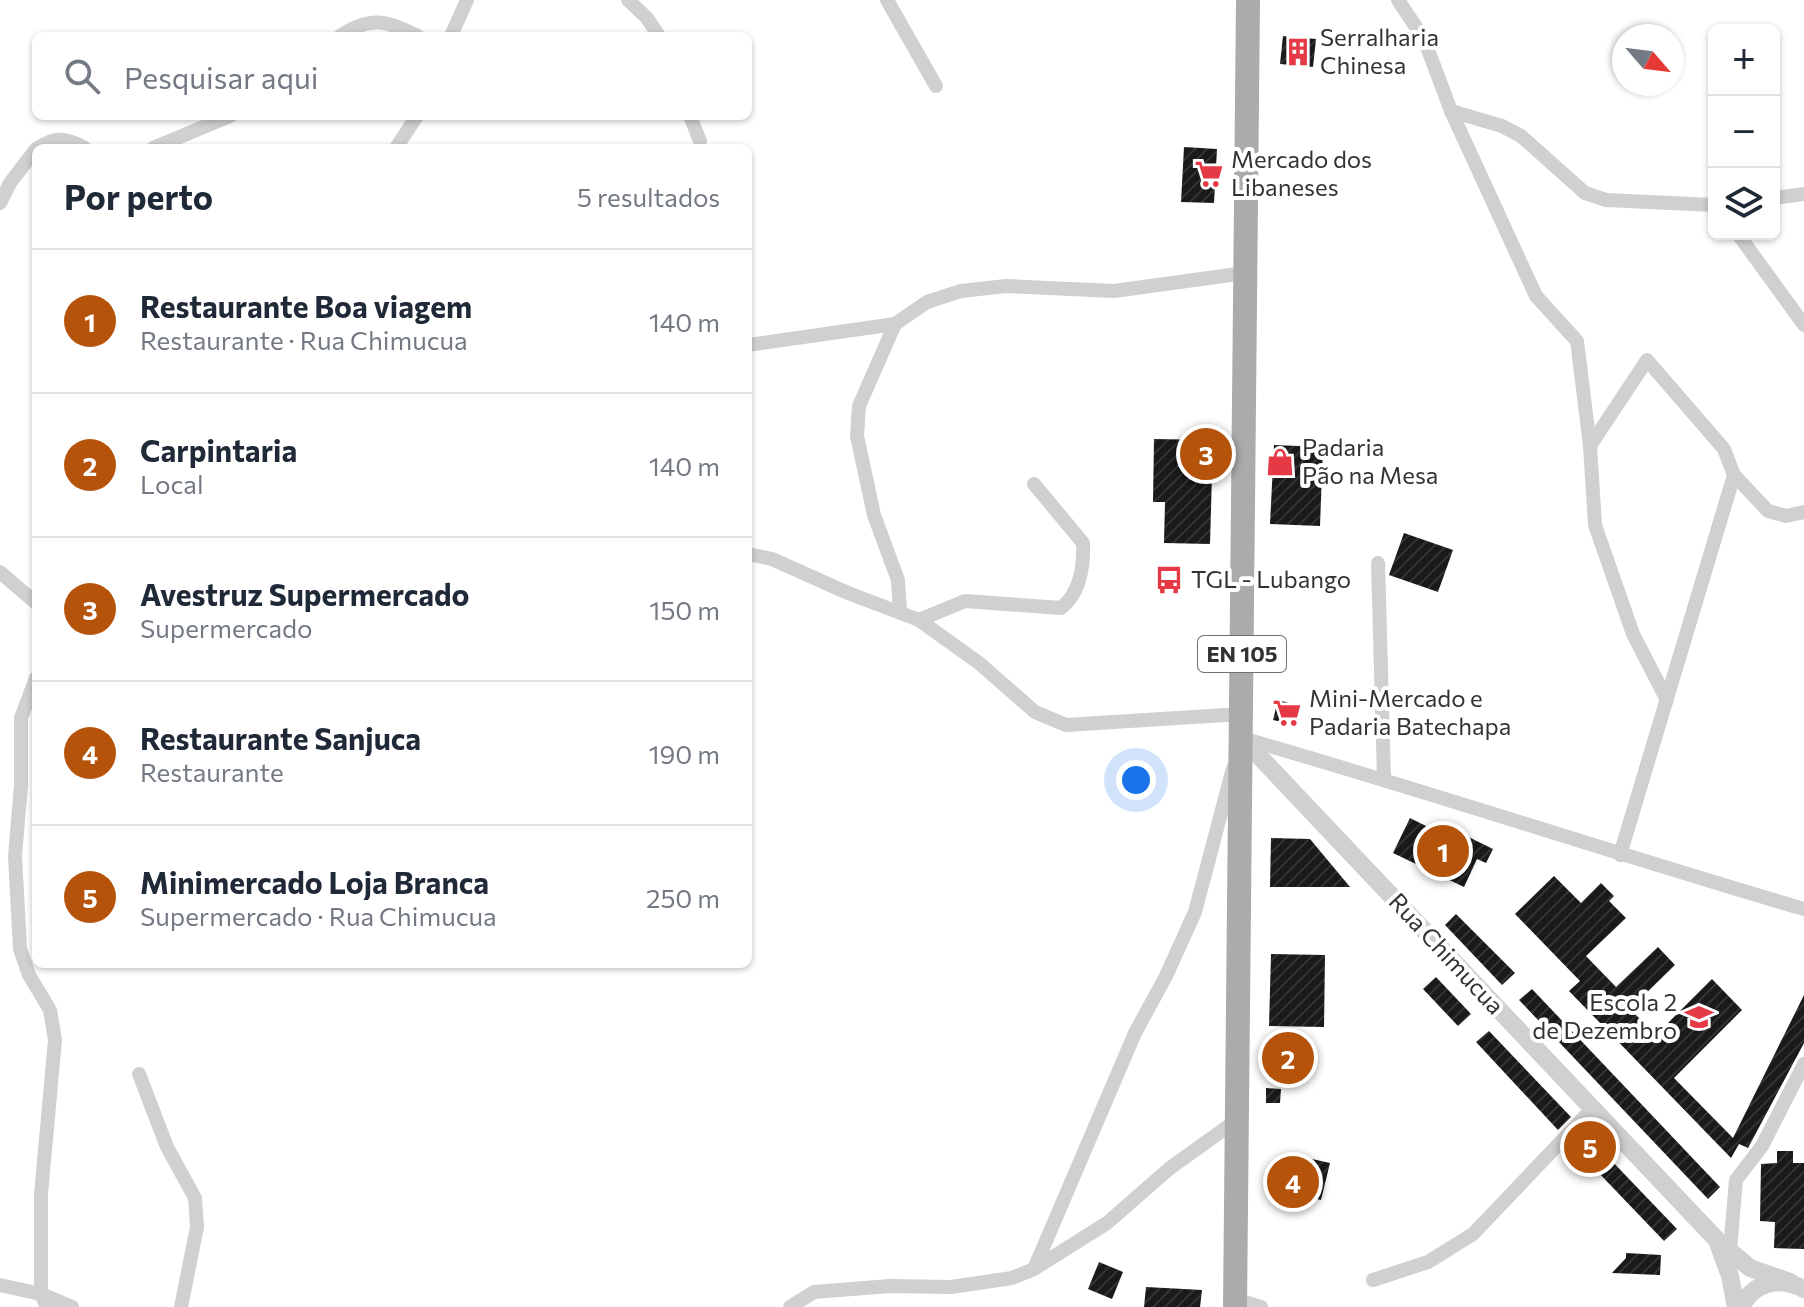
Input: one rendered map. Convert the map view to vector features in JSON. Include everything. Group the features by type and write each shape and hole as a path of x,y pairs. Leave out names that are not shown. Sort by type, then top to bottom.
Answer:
{"main road":[{"name":"EN 105","path":"1235,1303 1248,0"}],"street":[{"path":"453,32 467,0"},
{"path":"628,0 656,32"},
{"path":"887,0 936,86"},
{"path":"1398,0 1424,39 1451,111 1536,296 1577,341 1590,446 1595,525 1633,634 1667,700"},
{"path":"346,32 371,21 390,23 409,32"},
{"path":"1451,111 1502,126 1521,136 1585,193 1606,200 1708,205"},
{"path":"163,144 220,120"},
{"path":"399,144 414,120"},
{"path":"692,120 700,141"},
{"path":"44,144 63,139 78,144"},
{"path":"0,203 10,183 32,154"},
{"path":"1780,197 1804,194"},
{"path":"1742,240 1804,325"},
{"path":"752,344 895,324 927,302 961,291 1006,286 1114,291 1245,273"},
{"path":"895,324 859,406 857,436 874,515 898,580 900,612"},
{"path":"1590,446 1647,360 1724,449 1734,475 1768,511 1786,516 1804,512"},
{"path":"1620,855 1734,475"},
{"path":"919,620 965,601 1061,608 1072,599 1078,585 1083,543 1034,484"},
{"path":"752,555 772,559 919,620 979,663 1035,712 1066,725 1241,726 1384,778 1620,855 1804,909"},
{"path":"1378,563 1384,778"},
{"path":"0,572 32,600"},
{"path":"32,693 21,718 21,785 8,857 20,949 29,975 50,1010 55,1040 41,1194 44,1301"},
{"path":"1034,1269 1135,1033 1166,976 1195,912 1241,726"},
{"name":"Rua Chimucua","path":"1241,726 1593,1108 1724,1245 1750,1268 1800,1286"},
{"path":"1724,1245 1736,1180 1762,1146 1804,1064"},
{"path":"139,1074 167,1147 195,1198 197,1227 181,1307"},
{"path":"1373,1280 1428,1262 1473,1234 1593,1108"},
{"path":"796,1305 814,1292 890,1286 951,1287 1012,1278 1034,1269 1107,1223 1170,1168 1237,1120"},
{"name":"Rua Chimucua","path":"1724,1245 1738,1307"},
{"name":"Rua Chimucua","path":"1738,1307 1751,1292 1763,1285 1776,1281 1800,1286"},
{"path":"0,1285 44,1301 72,1307"},
{"path":"1235,1303 1261,1307"}],"building":[{"name":"Serralharia Chinesa","path":"1283,36 1316,39 1313,67 1280,64"},
{"path":"1184,147 1217,149 1214,203 1181,202"},
{"path":"1154,439 1213,440 1210,544 1164,543 1165,502 1153,502"},
{"path":"1274,445 1323,447 1320,526 1270,524"},
{"path":"1404,533 1453,550 1438,592 1389,575"},
{"name":"Mini-Mercado e Padaria Batechapa","path":"1278,700 1301,706 1296,725 1273,720"},
{"path":"1410,818 1440,833 1444,825 1493,849 1486,863 1477,859 1464,887 1393,853"},
{"path":"1271,838 1310,839 1350,887 1270,887"},
{"path":"1554,876 1581,903 1601,883 1614,896 1609,901 1626,918 1586,956 1616,987 1658,947 1675,965 1630,1009 1656,1035 1712,979 1742,1010 1674,1078 1733,1138 1804,995 1804,1043 1748,1148 1739,1144 1731,1158 1569,991 1580,981 1515,914"},
{"path":"1456,914 1515,973 1502,985 1445,925"},
{"path":"1271,954 1325,955 1324,1027 1269,1026"},
{"path":"1436,977 1471,1014 1458,1026 1423,989"},
{"path":"1532,989 1720,1187 1708,1199 1519,1000"},
{"path":"1489,1031 1571,1117 1558,1130 1476,1042"},
{"path":"1277,1038 1311,1055 1300,1078 1265,1062"},
{"path":"1266,1088 1281,1089 1280,1103 1266,1103"},
{"path":"1584,1132 1677,1229 1664,1241 1572,1145"},
{"path":"1777,1151 1793,1151 1793,1163 1804,1163 1804,1249 1774,1248 1775,1222 1760,1221 1761,1164 1777,1163"},
{"path":"1294,1155 1330,1163 1321,1200 1285,1192"},
{"path":"1626,1253 1661,1255 1660,1275 1612,1273 1626,1258"},
{"path":"1099,1262 1123,1272 1112,1299 1088,1289"},
{"path":"1146,1287 1202,1290 1200,1307 1144,1307"}],"place":[{"name":"Serralharia Chinesa","path":"1298,52"},
{"name":"Mercado dos Libaneses","path":"1209,174"},
{"name":"Avestruz Supermercado","path":"1206,454"},
{"name":"Padaria Pão na Mesa","path":"1280,462"},
{"name":"TGL - Lubango","path":"1169,580"},
{"name":"Mini-Mercado e Padaria Batechapa","path":"1287,713"},
{"name":"Restaurante Boa viagem","path":"1443,851"},
{"name":"Escola 2 de Dezembro","path":"1699,1017"},
{"name":"Carpintaria","path":"1288,1058"},
{"name":"Minimercado Loja Branca","path":"1590,1147"},
{"name":"Restaurante Sanjuca","path":"1293,1182"}]}
